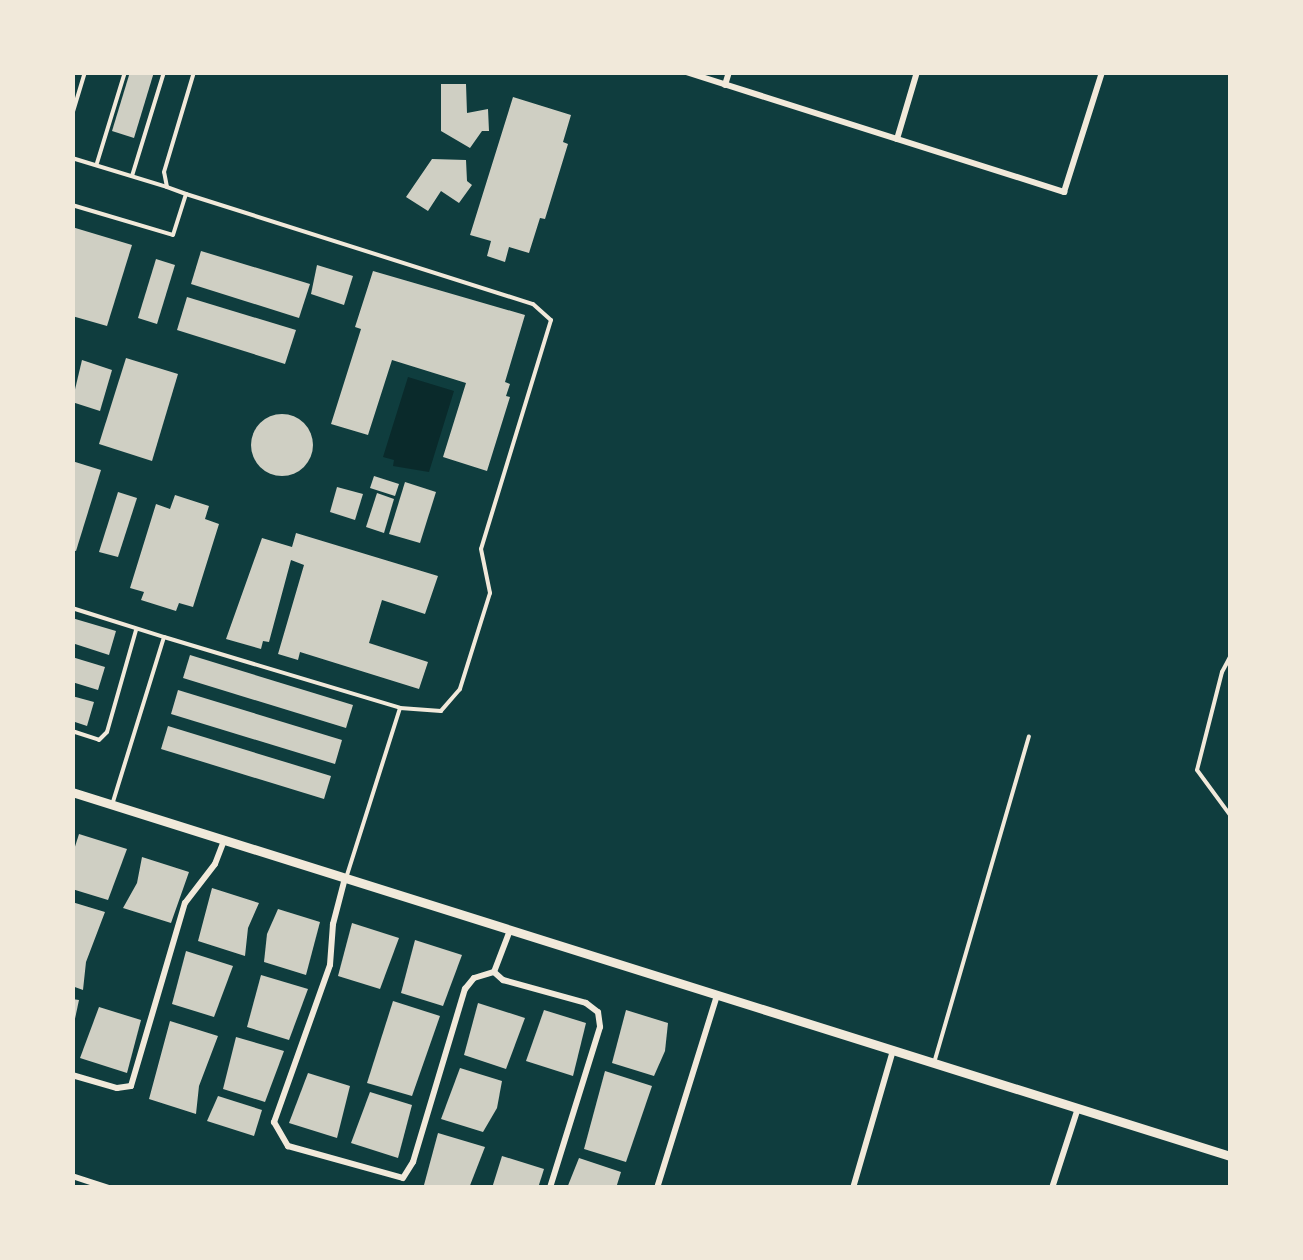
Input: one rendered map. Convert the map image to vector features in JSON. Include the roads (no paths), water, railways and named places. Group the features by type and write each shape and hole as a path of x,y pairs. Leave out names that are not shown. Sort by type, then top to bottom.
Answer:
{"street":[{"path":"686,72 1064,192 1102,72"},
{"path":"725,85 729,72"},
{"path":"897,139 917,72"},
{"path":"72,792 1230,1156"},
{"path":"72,1075 117,1088 131,1086 186,903 215,864 224,840"},
{"path":"346,878 333,924 330,965 274,1122 288,1146 403,1178 412,1162 465,989 474,978 494,972"},
{"path":"494,972 510,930"},
{"path":"494,972 503,980 586,1002 598,1012 600,1027 550,1188"},
{"path":"657,1188 717,995"},
{"path":"853,1188 893,1050"},
{"path":"1052,1188 1078,1108"},
{"path":"72,1176 109,1188"}],"lane":[{"path":"72,115 86,72"},
{"path":"96,165 125,72"},
{"path":"132,176 164,72"},
{"path":"167,187 164,172 194,72"},
{"path":"72,158 533,304 551,320 481,550 490,593 460,688 440,711 400,708 72,608"},
{"path":"72,205 173,235 186,194"},
{"path":"72,731 98,740 106,732 137,628"},
{"path":"112,805 164,637"},
{"path":"1230,656 1222,672 1197,770 1230,815"},
{"path":"346,878 400,708"},
{"path":"934,1063 1028,738"}],"water":[{"path":"408,377 454,391 429,472 393,466 394,460 383,457"}]}
